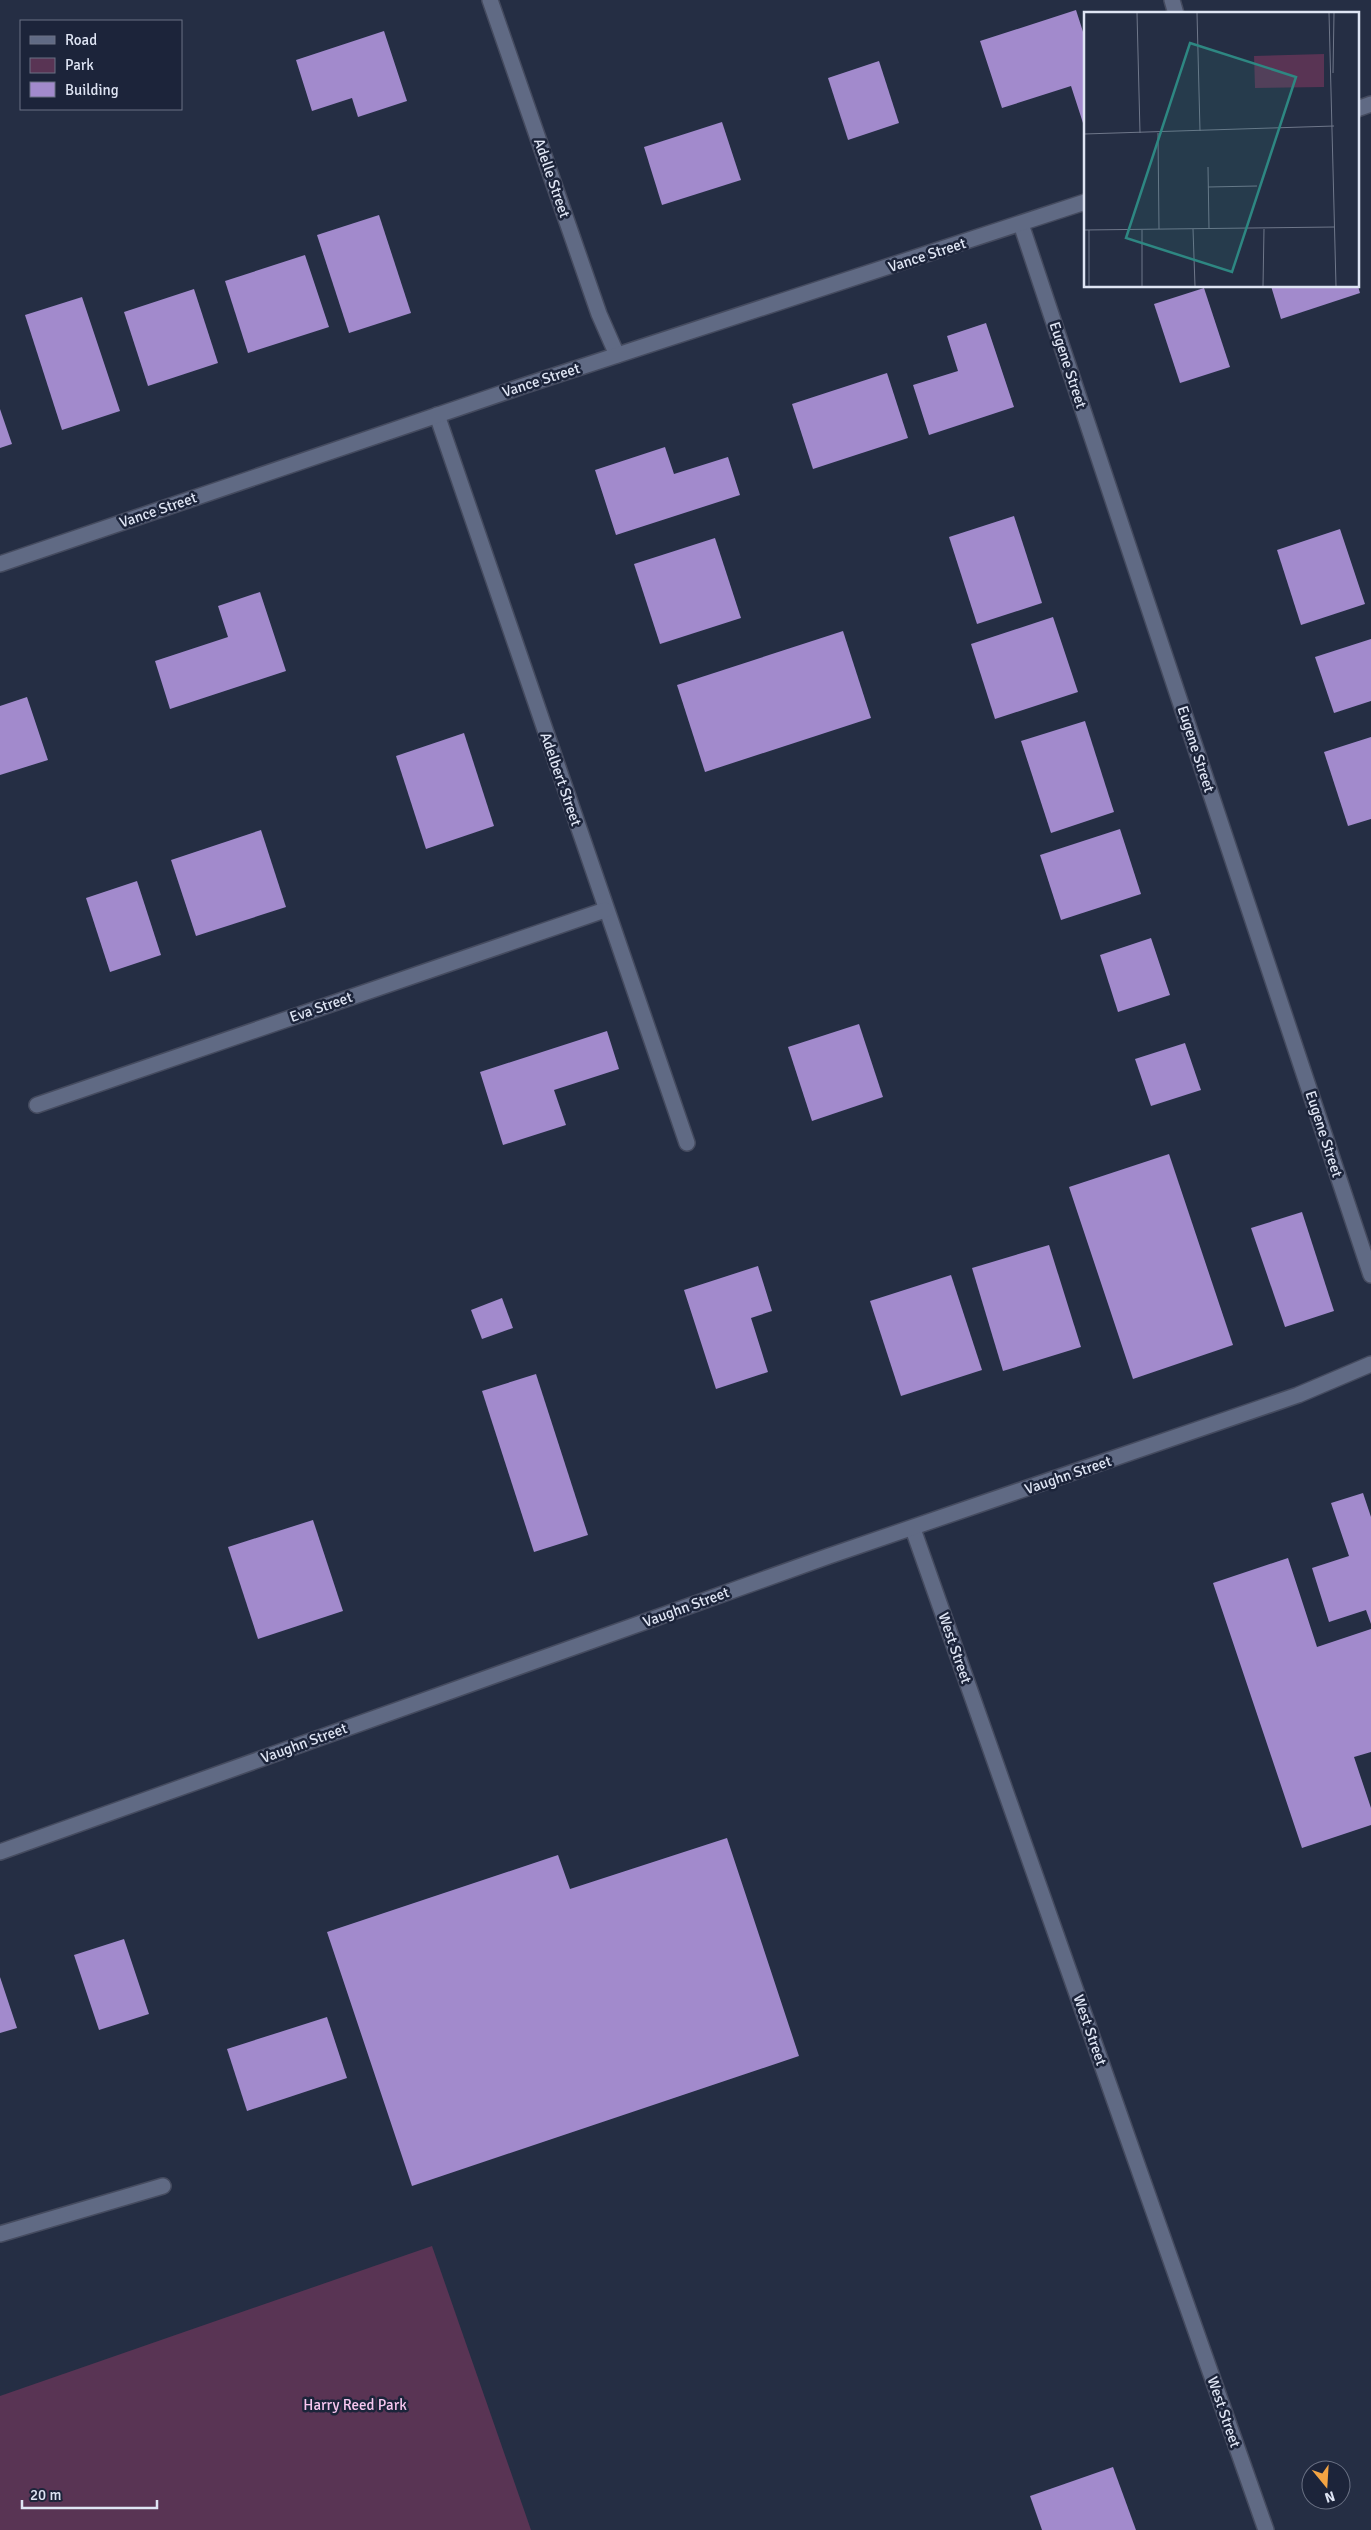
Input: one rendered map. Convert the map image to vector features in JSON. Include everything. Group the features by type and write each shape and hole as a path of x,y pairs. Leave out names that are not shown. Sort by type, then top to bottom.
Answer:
{"street":[{"name":"Adelle Street","path":"490,0 599,314 617,355"},
{"path":"1358,109 1371,104"},
{"name":"Vance Street","path":"0,564 437,415 1084,202"},
{"name":"Eugene Street","path":"1021,224 1371,1275"},
{"name":"Adelbert Street","path":"437,415 605,910 687,1143"},
{"name":"Eva Street","path":"37,1105 605,910"},
{"name":"Vaughn Street","path":"0,1852 802,1566 1298,1395 1371,1364"},
{"name":"West Street","path":"913,1529 1266,2530"},
{"path":"0,2234 163,2186"}],"green space":[{"name":"Harry Reed Park","path":"432,2246 531,2530 0,2530 0,2396"}],"building":[{"path":"1076,10 1084,35 1084,122 1071,86 1002,108 980,41"},
{"path":"384,31 407,101 358,117 352,98 312,111 296,60"},
{"path":"879,61 899,123 848,140 828,78"},
{"path":"722,122 741,180 662,205 644,147"},
{"path":"379,215 411,313 349,333 317,235"},
{"path":"305,255 329,327 248,353 225,281"},
{"path":"1358,286 1360,293 1281,319 1272,288 1358,288"},
{"path":"1204,288 1230,367 1180,383 1154,304"},
{"path":"194,289 218,363 148,386 124,312"},
{"path":"82,297 120,411 62,430 25,315"},
{"path":"986,323 1014,407 929,435 913,385 958,371 947,336"},
{"path":"887,373 908,438 813,469 792,404"},
{"path":"0,409 12,444 0,448"},
{"path":"665,447 674,474 728,457 740,495 616,535 595,470"},
{"path":"1014,516 1042,603 977,624 949,537"},
{"path":"1340,529 1365,604 1301,625 1277,550"},
{"path":"715,538 741,618 660,644 634,564"},
{"path":"260,592 286,671 170,709 155,661 228,637 218,606"},
{"path":"1053,617 1078,692 995,719 971,644"},
{"path":"843,631 871,718 705,772 677,685"},
{"path":"1371,639 1371,701 1334,713 1315,657"},
{"path":"27,697 48,760 0,775 0,706"},
{"path":"1085,721 1114,812 1051,833 1021,741"},
{"path":"464,733 494,826 426,849 396,756"},
{"path":"1371,737 1371,819 1348,826 1324,752"},
{"path":"1120,829 1141,894 1061,920 1040,855"},
{"path":"261,830 286,907 196,936 171,860"},
{"path":"137,881 161,955 110,972 86,898"},
{"path":"1151,938 1170,995 1118,1012 1100,955"},
{"path":"859,1024 883,1097 812,1121 788,1047"},
{"path":"607,1031 619,1069 554,1090 566,1125 503,1145 480,1072"},
{"path":"1185,1043 1201,1090 1151,1106 1135,1059"},
{"path":"1169,1154 1233,1345 1133,1379 1069,1187"},
{"path":"1302,1212 1334,1311 1285,1327 1251,1228"},
{"path":"1049,1245 1081,1347 1003,1371 972,1268"},
{"path":"758,1266 772,1311 751,1318 768,1372 716,1389 684,1290"},
{"path":"951,1275 982,1370 901,1396 870,1301"},
{"path":"502,1298 513,1328 482,1339 471,1310"},
{"path":"536,1374 588,1535 534,1552 482,1391"},
{"path":"1363,1493 1371,1517 1371,1624 1366,1610 1329,1622 1312,1568 1349,1556 1331,1503"},
{"path":"313,1520 343,1611 258,1639 228,1547"},
{"path":"1288,1558 1317,1647 1371,1629 1371,1752 1354,1757 1371,1808 1371,1825 1302,1848 1213,1583"},
{"path":"727,1838 799,2056 412,2186 327,1932 558,1855 570,1889"},
{"path":"124,1939 149,2014 99,2030 74,1955"},
{"path":"0,1977 17,2028 0,2033"},
{"path":"327,2017 347,2078 247,2111 227,2049"},
{"path":"1113,2467 1136,2530 1042,2530 1030,2496"}]}
